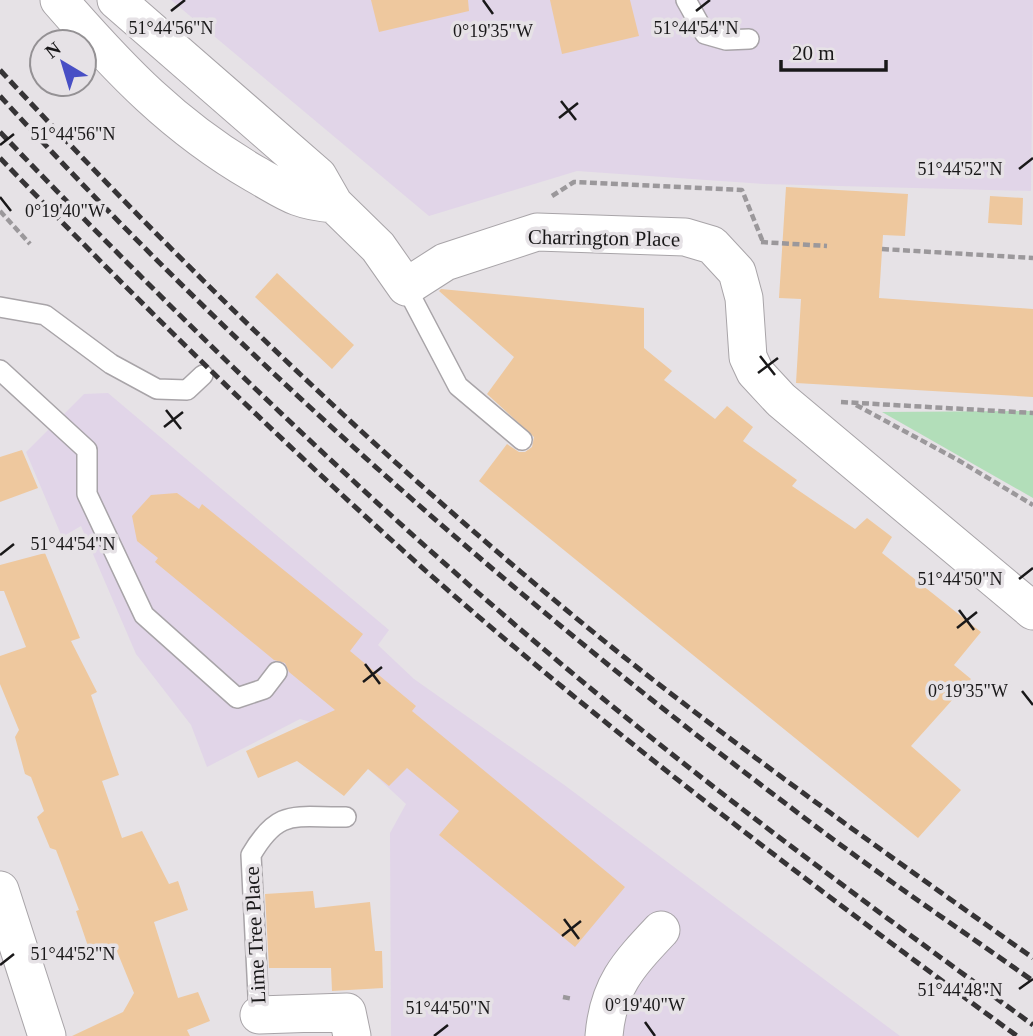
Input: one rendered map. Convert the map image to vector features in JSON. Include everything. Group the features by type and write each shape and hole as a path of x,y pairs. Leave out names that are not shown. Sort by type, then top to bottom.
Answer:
{"street":[{"path":"59,0 125,75 182,125 226,157 304,202 334,204"},
{"path":"116,0 318,176 334,204 378,247 406,288"},
{"name":"Charrington Place","path":"406,288 445,262 537,232 685,237 712,245"},
{"path":"712,245 737,272 744,298 748,357 755,372 781,400 1033,611"},
{"path":"0,890 47,1036"},
{"path":"604,1036 612,992 628,966 661,930"},
{"name":"Lime Tree Place","path":"259,1016 347,1013 352,1036"}],"lane":[{"path":"686,0 705,34 726,40 749,39"},
{"path":"406,288 458,386 522,440"},
{"path":"0,307 45,315 111,364 157,389 187,390 203,375"},
{"path":"0,370 87,450 86,494 144,615 237,698 264,690 277,672"},
{"name":"Lime Tree Place","path":"259,1016 251,855 264,832 279,820 346,817"}],"path":[{"path":"550,198 574,182 742,190 763,242"},
{"path":"0,211 30,244"},
{"path":"712,245 763,242 827,246"},
{"path":"882,249 1033,258"},
{"path":"781,400 1033,413"},
{"path":"852,403 958,460 1033,505"}],"shaded area":[{"path":"171,0 1033,0 1031,191 764,184 577,171 429,216"},
{"path":"108,393 389,630 378,645 414,679 563,784 900,1036 391,1036 390,833 406,804 321,725 300,719 207,767 191,725 136,654 81,526 62,537 26,452 84,394"}],"green space":[{"path":"1033,411 1033,498 882,412"}],"building":[{"path":"371,0 468,0 469,11 379,32"},
{"path":"550,0 630,0 639,36 562,54"},
{"path":"786,187 908,194 905,236 883,235 879,298 1033,309 1033,397 796,383 801,299 779,298"},
{"path":"990,196 1023,198 1022,225 988,223"},
{"path":"277,273 354,345 332,369 255,297"},
{"path":"441,289 644,308 644,348 672,371 664,380 715,419 727,406 753,427 743,441 797,480 792,486 855,529 867,518 892,537 882,553 981,632 954,665 971,679 911,746 961,790 918,838 479,481 507,444 519,452 525,452 532,447 534,437 487,394 514,357 439,291"},
{"path":"22,450 38,488 0,502 0,457"},
{"path":"177,493 199,509 202,504 363,634 350,651 416,706 412,711 625,887 575,947 439,835 459,811 407,768 389,786 368,769 344,796 297,761 258,778 246,751 335,710 289,672 285,663 274,660 155,562 158,558 137,541 132,516 151,495"},
{"path":"45,553 80,638 71,641 97,692 91,695 119,775 102,781 122,838 142,831 169,884 178,881 188,910 154,922 178,998 198,992 210,1021 187,1030 190,1036 72,1036 123,1012 134,993 114,944 90,952 76,911 79,910 56,850 50,848 37,817 44,811 31,777 25,774 15,737 19,730 0,684 0,656 26,647 4,591 0,591 0,565"},
{"path":"313,891 315,908 370,902 375,951 382,951 383,988 332,991 331,968 269,968 265,894"}],"railway":[{"path":"0,70 148,225 301,375 541,589 725,735 1033,958"},
{"path":"0,96 193,296 395,484 500,575 715,750 903,890 1033,981"},
{"path":"0,132 71,206 289,421 517,626 595,692 757,820 1033,1025"},
{"path":"0,158 209,369 427,572 643,752 866,924 1017,1036"}]}
